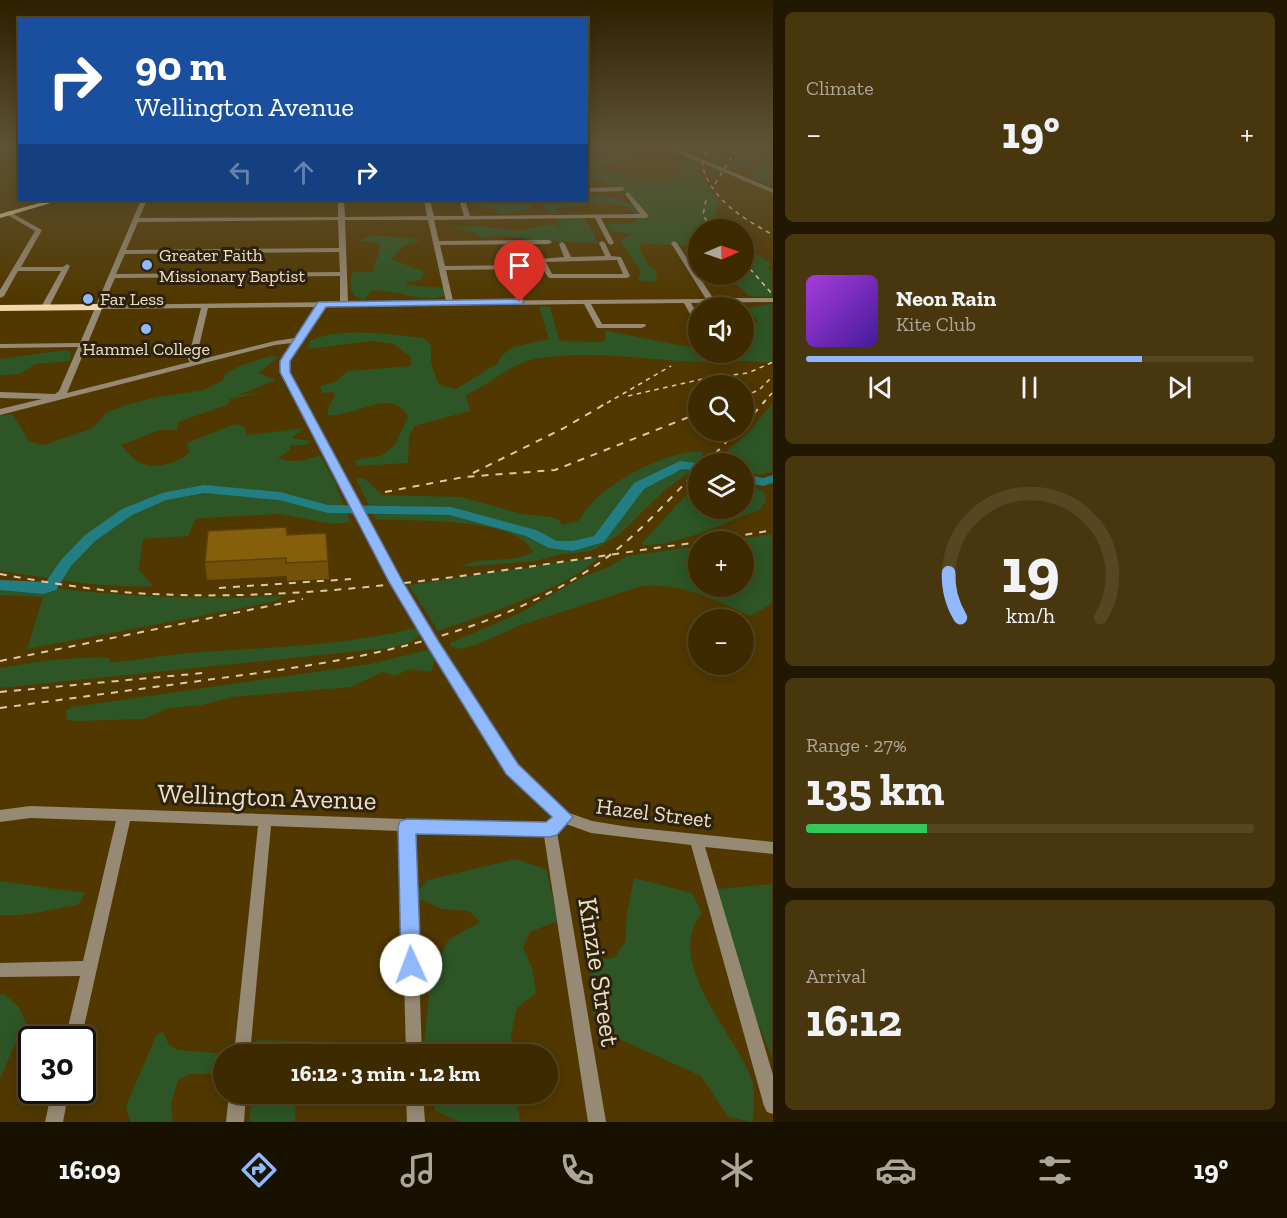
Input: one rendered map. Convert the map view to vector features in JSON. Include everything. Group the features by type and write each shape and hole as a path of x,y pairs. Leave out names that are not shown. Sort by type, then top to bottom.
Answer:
{"main road":[{"path":"4,214 43,201"},
{"path":"0,308 100,307"}],"street":[{"path":"135,220 645,216 630,196"},
{"path":"0,396 57,397 63,392 144,201"},
{"path":"341,201 344,304"},
{"path":"427,201 450,303"},
{"path":"462,201 467,217"},
{"path":"0,296 4,282 16,269 39,230 4,214"},
{"path":"597,216 611,243"},
{"path":"437,243 549,242"},
{"path":"602,243 609,258"},
{"path":"674,243 708,297"},
{"path":"562,244 568,259"},
{"path":"122,252 342,250"},
{"path":"619,258 627,276 550,276 544,265 544,259 619,258"},
{"path":"442,268 544,265"},
{"path":"16,269 66,267 45,307"},
{"path":"112,276 344,274"},
{"path":"754,300 772,300"},
{"path":"100,307 586,301 686,301 688,304"},
{"path":"586,301 600,326 642,326"},
{"name":"Hazel Street","path":"322,304 286,356 285,372 396,582 503,757 526,784 564,817 591,828 772,848"},
{"path":"195,362 192,359 205,306"},
{"path":"0,412 195,362 298,340"},
{"path":"0,346 83,345"},
{"name":"Wellington Avenue","path":"0,816 30,812 407,827 550,830"},
{"path":"76,1026 124,816"},
{"path":"550,830 564,817"},
{"path":"243,1044 266,821"},
{"path":"407,827 414,1044"},
{"name":"Kinzie Street","path":"550,830 597,1122"},
{"path":"696,839 772,1106"},
{"path":"0,970 88,968"},
{"path":"54,1122 58,1104"},
{"path":"235,1122 237,1104"},
{"path":"415,1104 416,1122"}],"green space":[{"path":"588,196 599,196 615,198 634,205 633,199 630,196 716,196 722,204 716,206 715,215 719,219 688,219 688,246 643,244 639,248 648,265 656,271 657,279 654,282 638,280 641,271 620,241 632,234 610,231 606,224 632,223 637,218 631,210 614,204 594,204 556,209 559,214 549,214 540,201 588,201"},
{"path":"478,201 532,201 533,204 531,209 502,214 496,210 468,203 480,202"},
{"path":"584,217 598,243 534,241 500,235 482,239 476,233 452,227 479,226 516,231 552,224 557,225 562,231 556,218"},
{"path":"373,235 418,239 418,242 404,245 391,259 425,272 420,280 406,282 408,285 444,288 444,296 426,298 371,291 364,300 355,296 351,290 353,272 375,272 373,268 380,250 379,243 359,241"},
{"path":"754,252 772,264 768,267 772,274 772,297 749,296 737,285 754,285"},
{"path":"772,304 772,362 754,362 754,324 759,322 754,316 754,307"},
{"path":"541,306 550,307 559,339 563,341 605,341 605,331 688,347 688,362 587,355 535,359 517,365 466,395 470,411 414,426 409,436 408,463 356,466 355,460 381,456 394,446 408,417 401,408 383,403 338,415 328,415 328,408 335,395 333,392 322,393 320,386 335,382 348,371 411,366 411,357 394,344 371,341 307,349 310,341 336,334 366,333 424,338 431,345 431,362 439,385 456,389 498,363 501,356 513,347 549,339 539,308"},
{"path":"65,350 71,352 70,361 36,364 20,374 0,375 0,359"},
{"path":"270,356 279,357 258,373 276,380 238,395 259,393 230,399 227,405 178,422 177,430 160,430 121,445 140,463 161,465 179,460 189,453 187,443 235,424 244,427 247,435 304,428 292,438 311,441 306,445 291,445 290,450 278,458 295,461 320,455 335,482 350,522 333,524 279,514 201,518 195,520 188,536 143,539 139,570 153,586 95,584 0,571 0,416 12,414 29,441 44,445 93,428 106,413 126,405 157,397 204,390 223,380 224,375 239,366"},
{"path":"772,403 772,472 754,474 754,453 725,453 738,441 754,441 754,426"},
{"path":"689,452 704,452 688,453 688,474 667,488 620,534 592,551 557,555 536,561 461,567 477,561 515,558 533,552 523,540 507,532 486,527 437,521 376,519 356,479 364,478 382,495 461,497 522,514 551,517 558,519 562,525 578,521 587,508 626,476"},
{"path":"754,487 764,492 766,502 754,512"},
{"path":"688,493 688,519 736,519 706,531 688,531 688,537 672,542 643,545 642,543"},
{"path":"772,534 772,603 754,614 754,609 735,609 706,597 754,597 754,537"},
{"path":"688,548 688,591 671,587 642,586 521,625 476,645 459,649 450,646 450,643 520,613 584,576 609,567 626,556"},
{"path":"598,557 569,579 547,590 499,610 438,631 409,585"},
{"path":"0,579 70,590 140,596 211,598 282,596 278,600 253,606 27,649 43,597 0,595"},
{"path":"417,629 420,635 411,642 389,648 0,688 0,668 55,660 110,658 109,662 118,662 178,654 353,640"},
{"path":"427,650 433,652 435,659 431,672 410,669 395,676 383,672 351,687 233,697 202,705 169,708 144,719 67,720 66,710 73,707 370,664"},
{"path":"515,859 546,869 558,921 530,932 523,948 532,967 536,993 517,1008 511,1034 512,1044 424,1044 429,995 426,986 448,940 480,922 469,911 442,909 413,896 428,880"},
{"path":"634,878 692,893 702,913 692,932 691,953 696,975 706,998 744,1062 752,1080 753,1122 728,1117 701,1076 608,1034 593,1016 590,960 614,958 625,942 627,913"},
{"path":"0,881 85,893 78,905 30,914 0,915"},
{"path":"772,884 772,1058 748,999 717,889"},
{"path":"3,993 19,1007 27,1025 18,1026 18,1040 0,1079 0,995"},
{"path":"163,1032 169,1045 178,1050 213,1053 213,1074 189,1074 178,1080 171,1104 173,1122 130,1122 126,1106 157,1034"},
{"path":"257,1040 343,1042 343,1044 257,1044"},
{"path":"251,1104 296,1104 295,1122 249,1122"},
{"path":"433,1104 517,1104 520,1122 460,1122 436,1111"}],"building":[{"path":"286,527 287,535 326,533 328,561 286,563 286,558 205,562 208,531"}],"waterway":[{"path":"0,585 43,589 51,586 66,563 90,538 127,512 162,497 204,489 280,496 328,509 451,511 531,533 554,545 573,546 599,539 639,486 680,465 688,465"},
{"path":"754,480 763,482 773,479"}],"railway":[{"path":"720,196 740,215 773,235"},
{"path":"705,219 703,215 706,200"},
{"path":"754,273 773,295"},
{"path":"628,396 707,378 748,373 773,362"},
{"path":"607,403 671,366"},
{"path":"754,392 773,376"},
{"path":"763,403 773,392"},
{"path":"473,473 564,428 610,401"},
{"path":"754,414 765,401"},
{"path":"385,492 464,477 555,470 688,417"},
{"path":"716,453 727,441"},
{"path":"610,555 635,534 688,480"},
{"path":"754,533 773,530"},
{"path":"610,555 688,544"},
{"path":"0,574 76,587 134,593 221,595 289,593 427,580 610,555"},
{"path":"0,708 318,664 413,644 505,613 549,593 610,555"},
{"path":"219,588 351,579"},
{"path":"0,661 303,599"},
{"path":"0,692 203,673"}],"place":[{"name":"Greater Faith Missionary Baptist","path":"147,265"},
{"name":"Far Less","path":"88,299"},
{"name":"Hammel College","path":"146,329"}],"route":[{"path":"411,965 407,827 550,830 564,817 526,784 503,757 396,582 284,367 286,356 322,304 520,302"}]}
